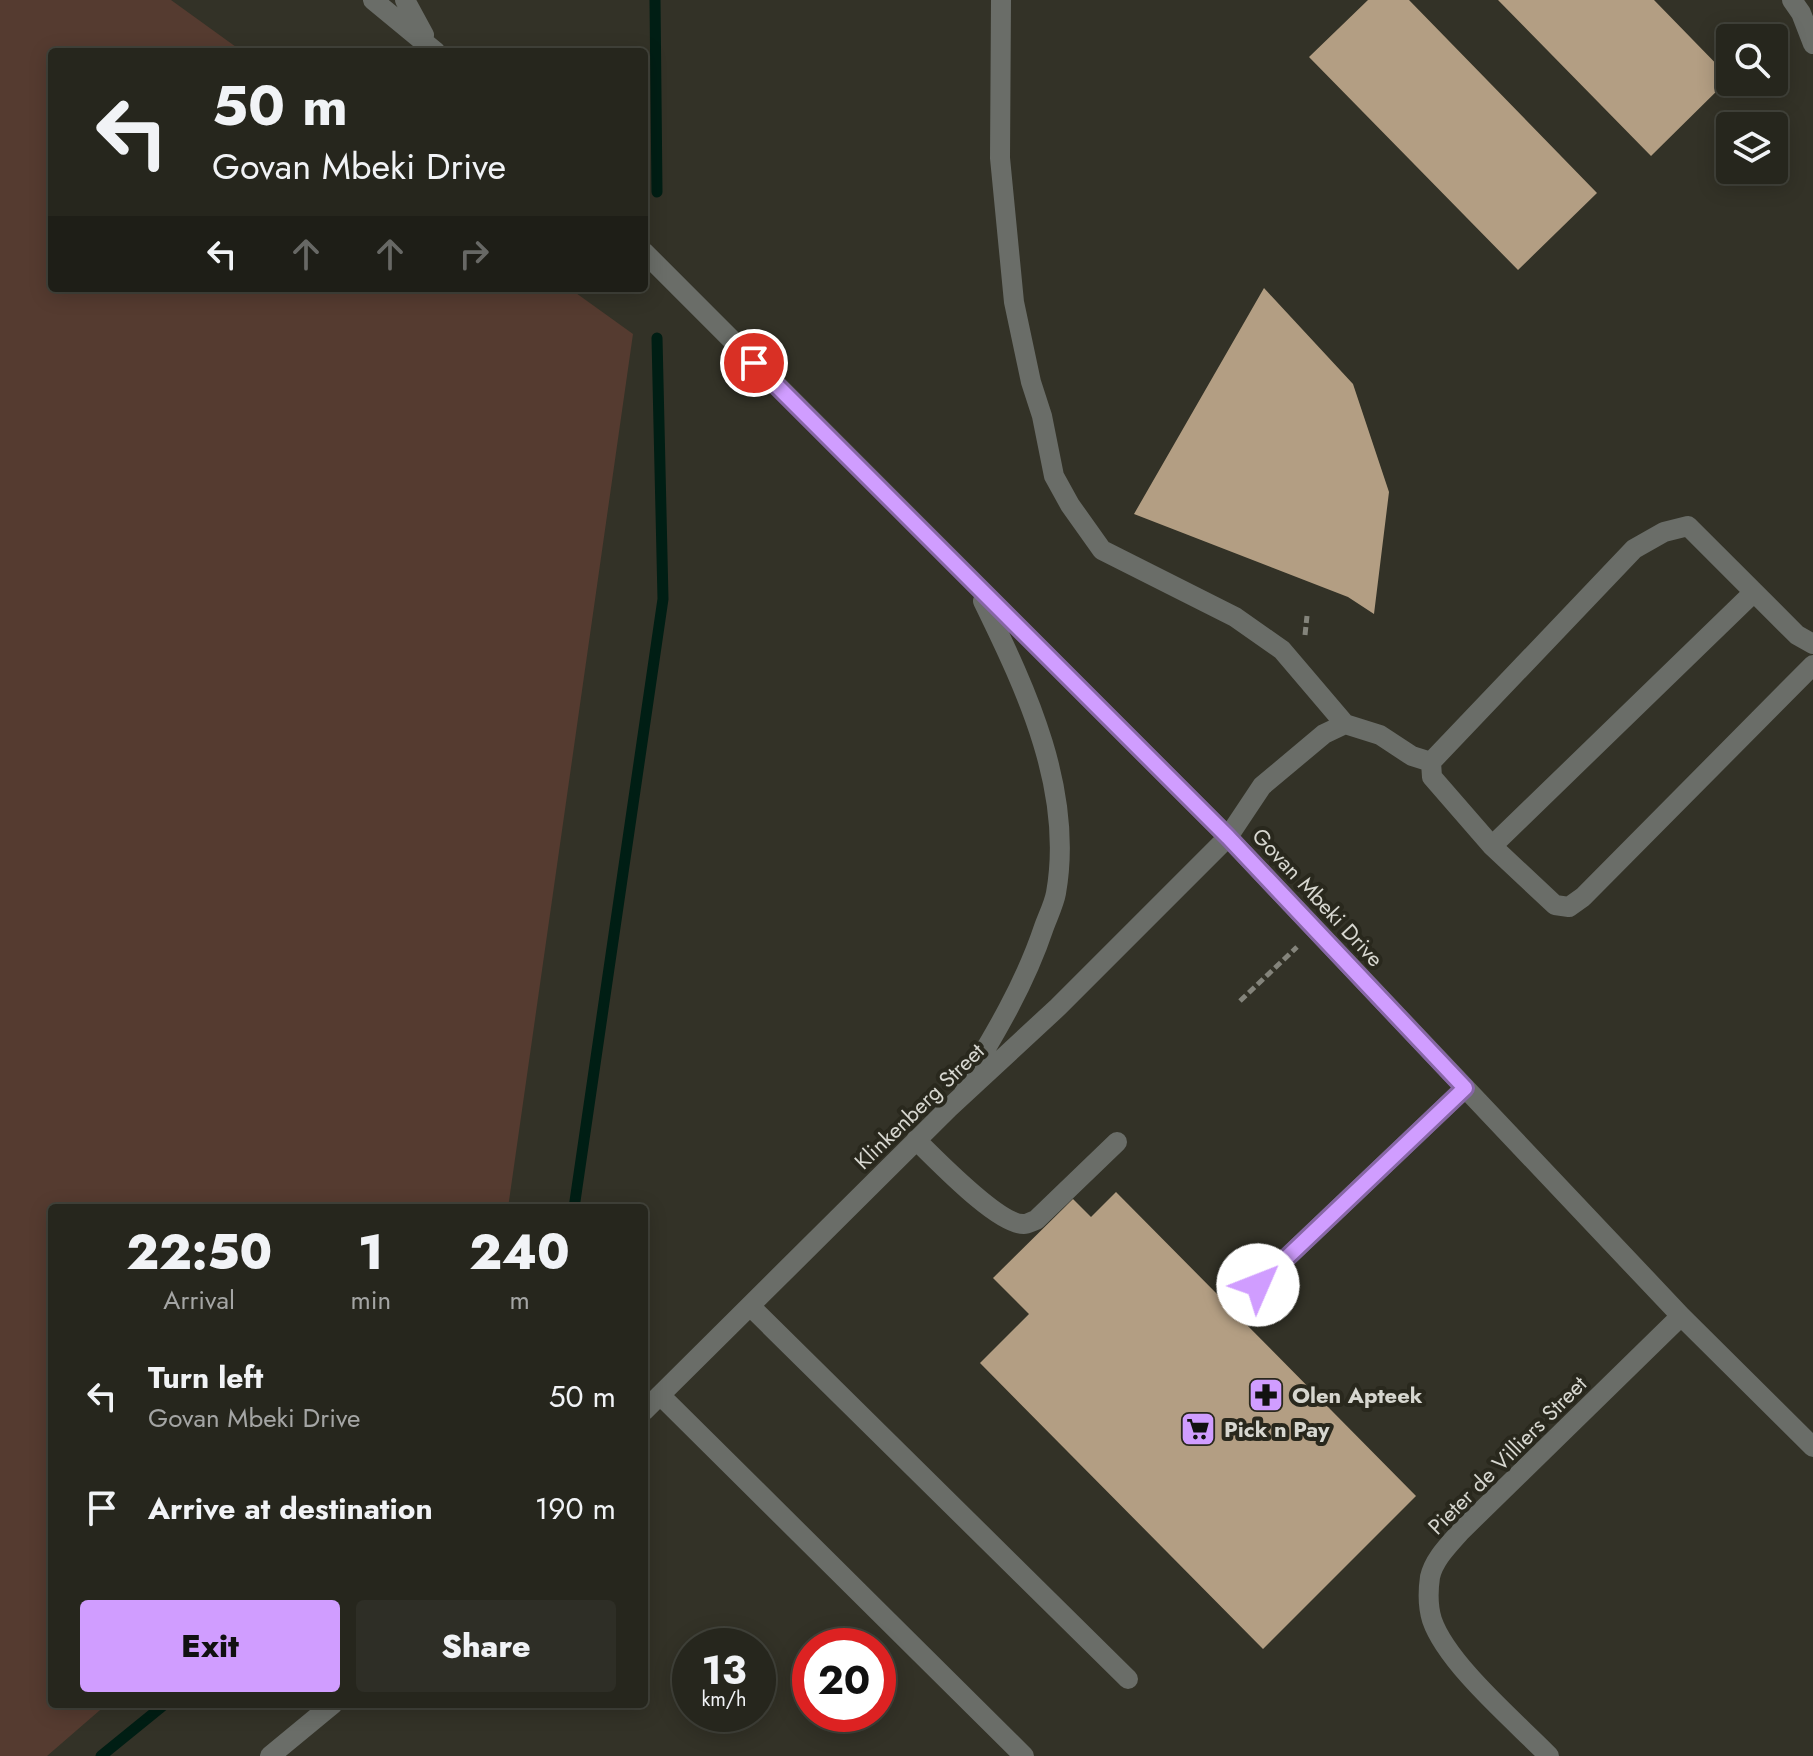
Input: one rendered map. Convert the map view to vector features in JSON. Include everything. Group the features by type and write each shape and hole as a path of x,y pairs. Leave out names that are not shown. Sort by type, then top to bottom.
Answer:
{"street":[{"path":"373,0 432,48"},
{"path":"405,0 432,48"},
{"path":"1001,0 1000,158 1014,302 1054,476 1070,505 1102,550 1235,617 1282,650 1345,724 1380,735 1412,756 1431,762"},
{"path":"1792,0 1801,13 1813,44"},
{"name":"Govan Mbeki Drive","path":"648,256 1228,837 1681,1316 1813,1447"},
{"path":"1813,644 1797,635 1688,526 1664,532 1634,549 1431,762 1432,777 1492,846 1555,905 1569,907 1583,897 1813,665"},
{"path":"949,1108 1002,1023 1033,960 1056,895 1061,837 1052,775 1031,706 975,585"},
{"path":"1492,846 1754,592"},
{"name":"Klinkenberg Street","path":"648,1407 916,1140 1058,1007 1228,837 1262,786 1324,734 1345,724"},
{"path":"1258,1285 1465,1088"},
{"path":"916,1140 985,1205 1001,1216 1023,1224 1036,1220 1117,1142"},
{"path":"750,1306 1128,1679"},
{"name":"Pieter de Villiers Street","path":"1549,1756 1451,1656 1432,1621 1428,1600 1431,1575 1441,1554 1461,1531 1681,1316"},
{"path":"660,1395 1024,1756"},
{"path":"270,1756 328,1708"}],"path":[{"path":"1240,1001 1315,930"}],"shaded area":[{"path":"0,0 171,0 237,48 48,48 48,292 575,292 633,334 509,1204 48,1204 48,1708 102,1708 47,1756 0,1756"}],"building":[{"path":"1368,0 1409,0 1597,193 1518,270 1309,57"},
{"path":"1498,0 1654,0 1716,64 1716,92 1651,156"},
{"path":"1264,288 1353,384 1389,492 1374,614 1348,597 1134,514"},
{"name":"Pick n Pay","path":"1116,1192 1220,1297 1237,1281 1258,1302 1240,1318 1416,1496 1263,1649 980,1363 1029,1314 993,1278 1073,1199 1091,1217"}],"waterway":[{"path":"655,0 657,192"},
{"path":"575,1204 663,599 657,338"},
{"path":"101,1756 160,1708"}],"place":[{"name":"Olen Apteek","path":"1266,1395"},
{"name":"Pick n Pay","path":"1198,1429"}],"route":[{"path":"754,363 1228,837 1465,1088 1258,1285"}]}
